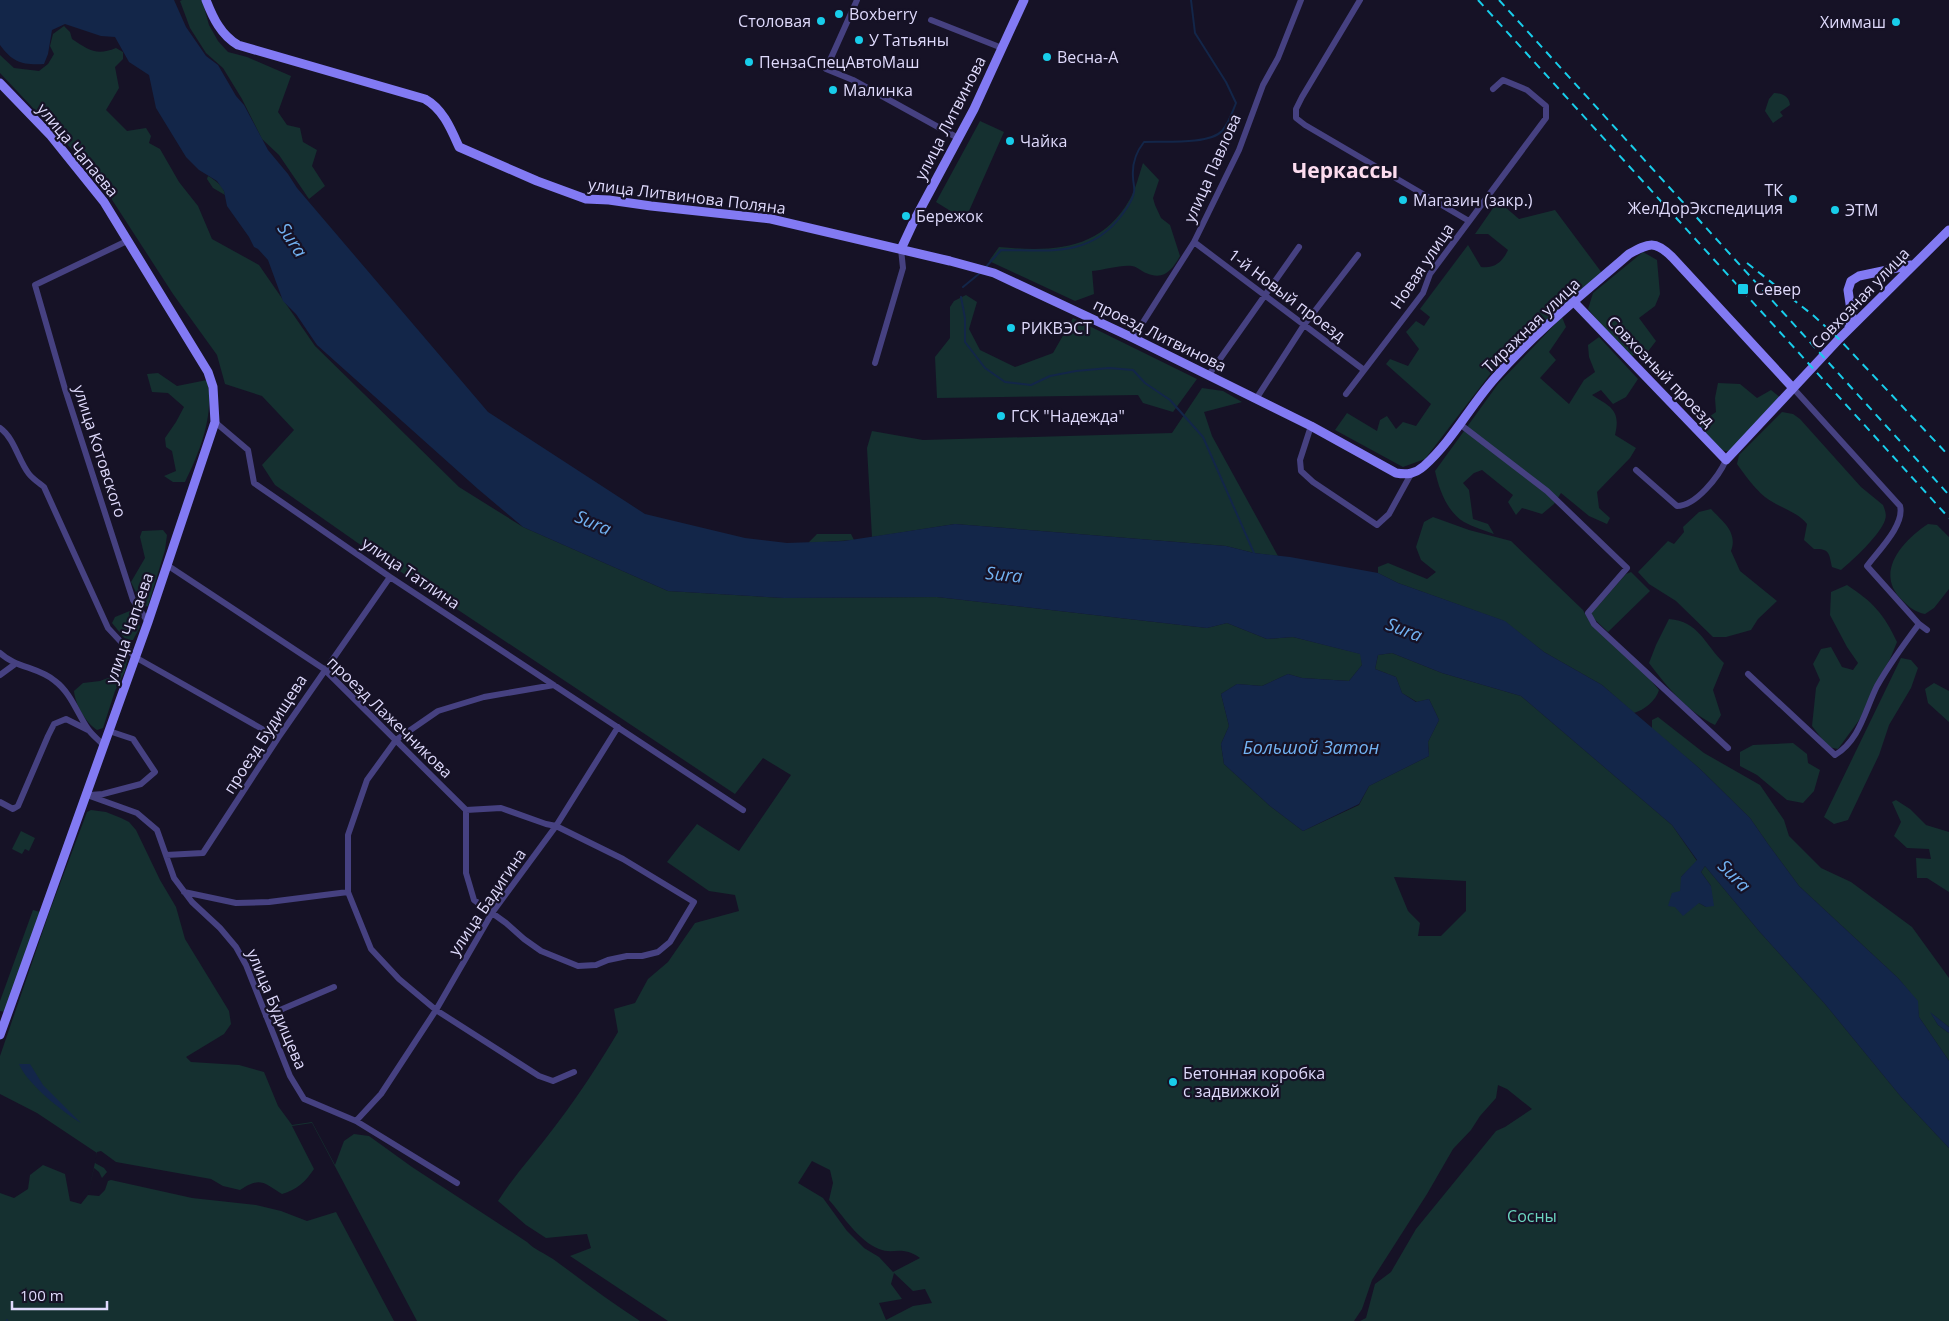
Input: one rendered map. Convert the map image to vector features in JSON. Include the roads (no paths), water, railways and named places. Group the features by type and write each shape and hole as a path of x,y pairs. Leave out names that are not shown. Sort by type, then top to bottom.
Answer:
{"main road":[{"name":"улица Литвинова Поляна","path":"206,0 222,33 234,42 249,49 425,98 441,112 452,130 459,148 566,193 586,199 771,219 901,249"},
{"name":"улица Литвинова","path":"901,249 974,108 1024,0"},
{"name":"улица Чапаева","path":"0,83 51,136 104,202 208,372 213,387 215,422 148,622 0,1036"},
{"name":"Совхозная улица","path":"1726,460 1846,331 1949,230"},
{"name":"Тиражная улица","path":"1411,474 1430,460 1461,425 1495,378 1530,342 1629,254 1653,244 1660,245 1672,257 1793,388"},
{"name":"проезд Литвинова","path":"901,249 994,273 1133,338 1311,426 1396,473 1411,474"},
{"path":"1846,331 1852,317 1848,290 1855,278 1912,265"},
{"path":"1850,300 1860,307 1871,306"},
{"name":"Совхозный проезд","path":"1574,302 1726,460"}],"street":[{"path":"857,0 826,69 853,80 958,138"},
{"name":"улица Павлова","path":"1133,338 1194,242 1239,150 1263,85 1278,58 1301,0"},
{"path":"1360,0 1302,97 1296,109 1296,118 1417,192 1469,221"},
{"path":"932,20 1002,48"},
{"name":"Новая улица","path":"1346,394 1422,293 1430,274 1546,118 1546,106 1527,90 1503,80 1493,89"},
{"name":"улица Котовского","path":"127,241 35,285 65,388 133,600 148,622"},
{"name":"1-й Новый проезд","path":"1194,242 1364,370"},
{"path":"1208,376 1237,337 1264,294 1299,247"},
{"path":"875,363 903,268 901,249"},
{"path":"1256,399 1304,325 1358,255"},
{"path":"1793,388 1900,506 1902,513 1898,526 1866,566 1919,624 1927,630"},
{"name":"улица Татлина","path":"215,422 248,450 254,483 390,577 743,810"},
{"path":"1461,425 1547,491 1627,568 1588,613 1594,624 1728,748"},
{"path":"1311,426 1300,460 1301,471 1313,482 1378,525 1389,514 1411,474"},
{"path":"0,428 8,434 29,475 44,487 108,628 135,657 278,738"},
{"path":"1636,470 1677,506 1684,506 1691,503 1714,480 1722,470 1726,460"},
{"name":"проезд Лажечникова","path":"167,565 324,669 466,810"},
{"name":"проезд Будищева","path":"166,855 203,853 324,669 390,577"},
{"path":"1748,674 1835,755 1842,751 1859,729 1877,687 1899,651 1919,624"},
{"path":"0,653 15,664 43,673 55,680 65,691 88,730 104,746"},
{"path":"0,675 15,664"},
{"path":"554,685 484,697 438,711 396,740 367,780 348,835 348,892 371,948 399,979 436,1010 538,1076 553,1081 574,1072"},
{"path":"0,802 13,809 18,806 54,724 66,718 88,730"},
{"name":"улица Бадигина","path":"356,1121 381,1094 436,1010 492,913 556,826 618,727"},
{"path":"87,795 103,794 141,784 154,772 133,739 109,731"},
{"name":"улица Будищева","path":"87,795 137,813 157,830 174,878 192,902 236,946 246,965 290,1076 304,1099 356,1121 456,1183"},
{"path":"501,808 556,826 623,859 694,902 670,942 658,952 642,956 627,956 596,965 578,966 541,951 524,939 506,922 474,900 466,873 466,810 501,808"},
{"path":"184,892 236,903 269,902 348,892"},
{"path":"266,1016 334,986"}],"water":[{"path":"0,0 174,0 186,27 206,56 218,65 236,96 244,105 268,150 297,188 488,412 645,514 745,538 787,543 844,541 955,524 1226,546 1254,553 1290,557 1378,573 1398,583 1505,621 1544,652 1602,685 1699,768 1750,818 1799,886 1898,978 1918,1001 1919,1017 1949,1061 1949,1148 1902,1098 1825,1004 1759,931 1705,866 1701,872 1711,886 1714,906 1706,907 1699,903 1683,916 1675,907 1668,906 1672,893 1680,891 1681,877 1697,860 1672,825 1521,696 1442,673 1392,653 1378,655 1375,669 1396,677 1402,693 1416,702 1429,699 1439,720 1428,742 1429,756 1369,786 1359,804 1303,831 1270,806 1224,764 1221,744 1229,726 1221,694 1237,684 1262,686 1288,674 1302,678 1349,681 1362,665 1360,654 1293,637 1267,639 1227,623 1207,628 937,597 784,598 668,591 523,527 317,345 296,314 283,301 268,260 254,247 227,206 224,191 217,181 199,170 186,157 156,108 149,75 129,62 115,37 101,36 65,24 52,30 48,54 44,64 19,62 9,56 0,45"},
{"path":"1930,1012 1949,1027 1949,1033 1938,1025"},
{"path":"19,1064 30,1064 43,1085 81,1123 37,1089"}],"waterway":[{"path":"985,268 1001,250 1035,251 1067,249 1095,239 1109,230 1131,202 1134,190 1134,163 1144,142 1197,140 1216,135 1222,131 1236,103 1226,82 1195,33 1191,0"},
{"path":"963,287 980,273"},
{"path":"961,297 965,318 965,342 985,368 1005,382 1031,385 1050,376 1076,371 1109,368 1133,370 1145,383 1170,400 1203,437 1254,553"}],"railway":[{"path":"1478,0 1949,518"},
{"path":"1499,0 1949,495"},
{"path":"1747,263 1814,316 1839,339 1949,456"}],"place":[{"name":"Boxberry","path":"839,14"},
{"name":"Столовая","path":"821,21"},
{"name":"Химмаш","path":"1896,22"},
{"name":"У Татьяны","path":"859,40"},
{"name":"Весна-А","path":"1047,57"},
{"name":"ПензаСпецАвтоМаш","path":"749,62"},
{"name":"Малинка","path":"833,90"},
{"name":"Чайка","path":"1010,141"},
{"name":"ТК ЖелДорЭкспедиция","path":"1793,199"},
{"name":"Магазин (закр.)","path":"1403,200"},
{"name":"ЭТМ","path":"1835,210"},
{"name":"Бережок","path":"906,216"},
{"name":"Север","path":"1743,289"},
{"name":"РИКВЭСТ","path":"1011,328"},
{"name":"ГСК \"Надежда\"","path":"1001,416"},
{"name":"Бетонная коробка с задвижкой","path":"1173,1082"}],"district":[{"name":"Черкассы","path":"1345,171"}],"water label":[{"name":"Sura","path":"292,240"},
{"name":"Sura","path":"593,523"},
{"name":"Sura","path":"1004,575"},
{"name":"Sura","path":"1404,630"},
{"name":"Большой Затон","path":"1311,748"},
{"name":"Sura","path":"1734,876"}],"park label":[{"name":"Сосны","path":"1532,1216"}]}
